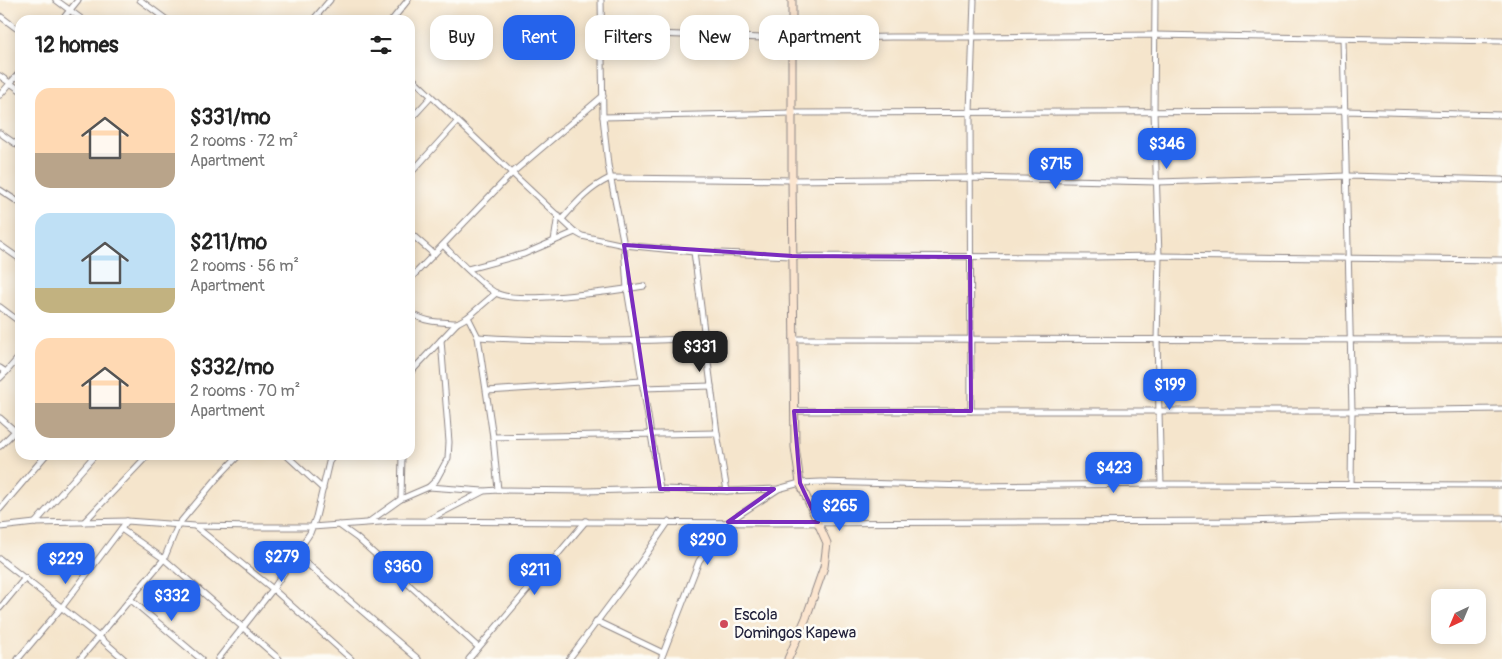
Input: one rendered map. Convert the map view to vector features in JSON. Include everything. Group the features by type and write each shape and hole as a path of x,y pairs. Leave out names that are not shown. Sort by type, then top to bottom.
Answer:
{"main road":[{"path":"792,0 792,15"},
{"path":"788,659 806,618 824,567 827,543 800,483 795,447 792,256 792,60"}],"street":[{"path":"56,0 76,15"},
{"path":"66,15 78,0"},
{"path":"140,0 160,15"},
{"path":"317,15 330,0"},
{"path":"396,15 408,0"},
{"path":"601,0 601,15"},
{"path":"971,411 970,112 974,0"},
{"path":"1155,0 1154,112 1160,256 1157,340 1161,484"},
{"path":"0,16 15,27"},
{"path":"670,35 759,38"},
{"path":"879,37 1155,35 1502,41"},
{"path":"1343,39 1352,411 1351,484"},
{"path":"602,60 603,117 610,178 624,245 627,289 660,489"},
{"path":"0,76 15,86"},
{"path":"0,95 15,78"},
{"path":"415,81 575,232 582,236 624,245 694,252 792,256 1160,256 1502,260"},
{"path":"415,274 512,173 603,96"},
{"path":"415,115 432,98"},
{"path":"603,117 792,113 1345,111 1502,115"},
{"path":"415,168 457,122"},
{"path":"0,133 15,144"},
{"path":"554,241 560,217 582,196 610,178 792,180 971,178 1158,182 1346,176 1502,180"},
{"path":"0,190 15,200"},
{"path":"468,269 524,254 575,232"},
{"path":"415,237 434,254"},
{"path":"0,245 15,256"},
{"path":"443,245 496,293 504,296 554,297 644,286"},
{"path":"694,252 717,433 727,491"},
{"path":"415,368 457,323 496,293"},
{"path":"0,307 15,318"},
{"path":"415,316 418,319 430,321 457,323"},
{"path":"468,316 478,337 493,436 498,490"},
{"path":"478,337 525,340 636,342 706,338"},
{"path":"793,339 1502,340"},
{"path":"369,521 401,499 429,487 436,480 448,458 449,442 441,340"},
{"path":"0,378 15,362"},
{"path":"0,368 6,372"},
{"path":"487,391 642,381"},
{"path":"643,388 711,386"},
{"path":"794,411 1502,410"},
{"path":"0,418 15,431 0,446"},
{"path":"493,436 717,433"},
{"path":"0,509 42,460"},
{"path":"35,523 91,460"},
{"path":"84,522 143,460"},
{"path":"80,659 164,559 178,525 234,460"},
{"path":"291,460 324,490"},
{"path":"218,659 274,589 297,555 312,526 324,490 330,460"},
{"path":"401,499 402,460"},
{"path":"429,487 484,491 660,489 727,491 778,489 800,483 821,482 969,486 1161,484 1502,485"},
{"path":"596,621 662,656 699,561 728,522 778,489"},
{"path":"425,522 484,491"},
{"path":"0,527 35,523 127,521 195,526 312,526 369,521 1247,521 1343,518 1502,518"},
{"path":"18,659 62,607 127,521"},
{"path":"469,659 586,521"},
{"path":"569,659 631,576 669,521"},
{"path":"338,525 358,538 478,647"},
{"path":"195,526 274,589 351,659"},
{"path":"121,529 164,559 279,659"},
{"path":"297,555 418,659"},
{"path":"0,559 62,607 124,659"},
{"path":"0,608 25,578"},
{"path":"130,599 201,659"}],"highlighted area":[{"path":"624,245 792,256 970,257 971,411 794,411 800,483 818,522 728,522 774,489 660,489"}],"place":[{"name":"Escola Domingos Kapewa","path":"724,624"}]}
